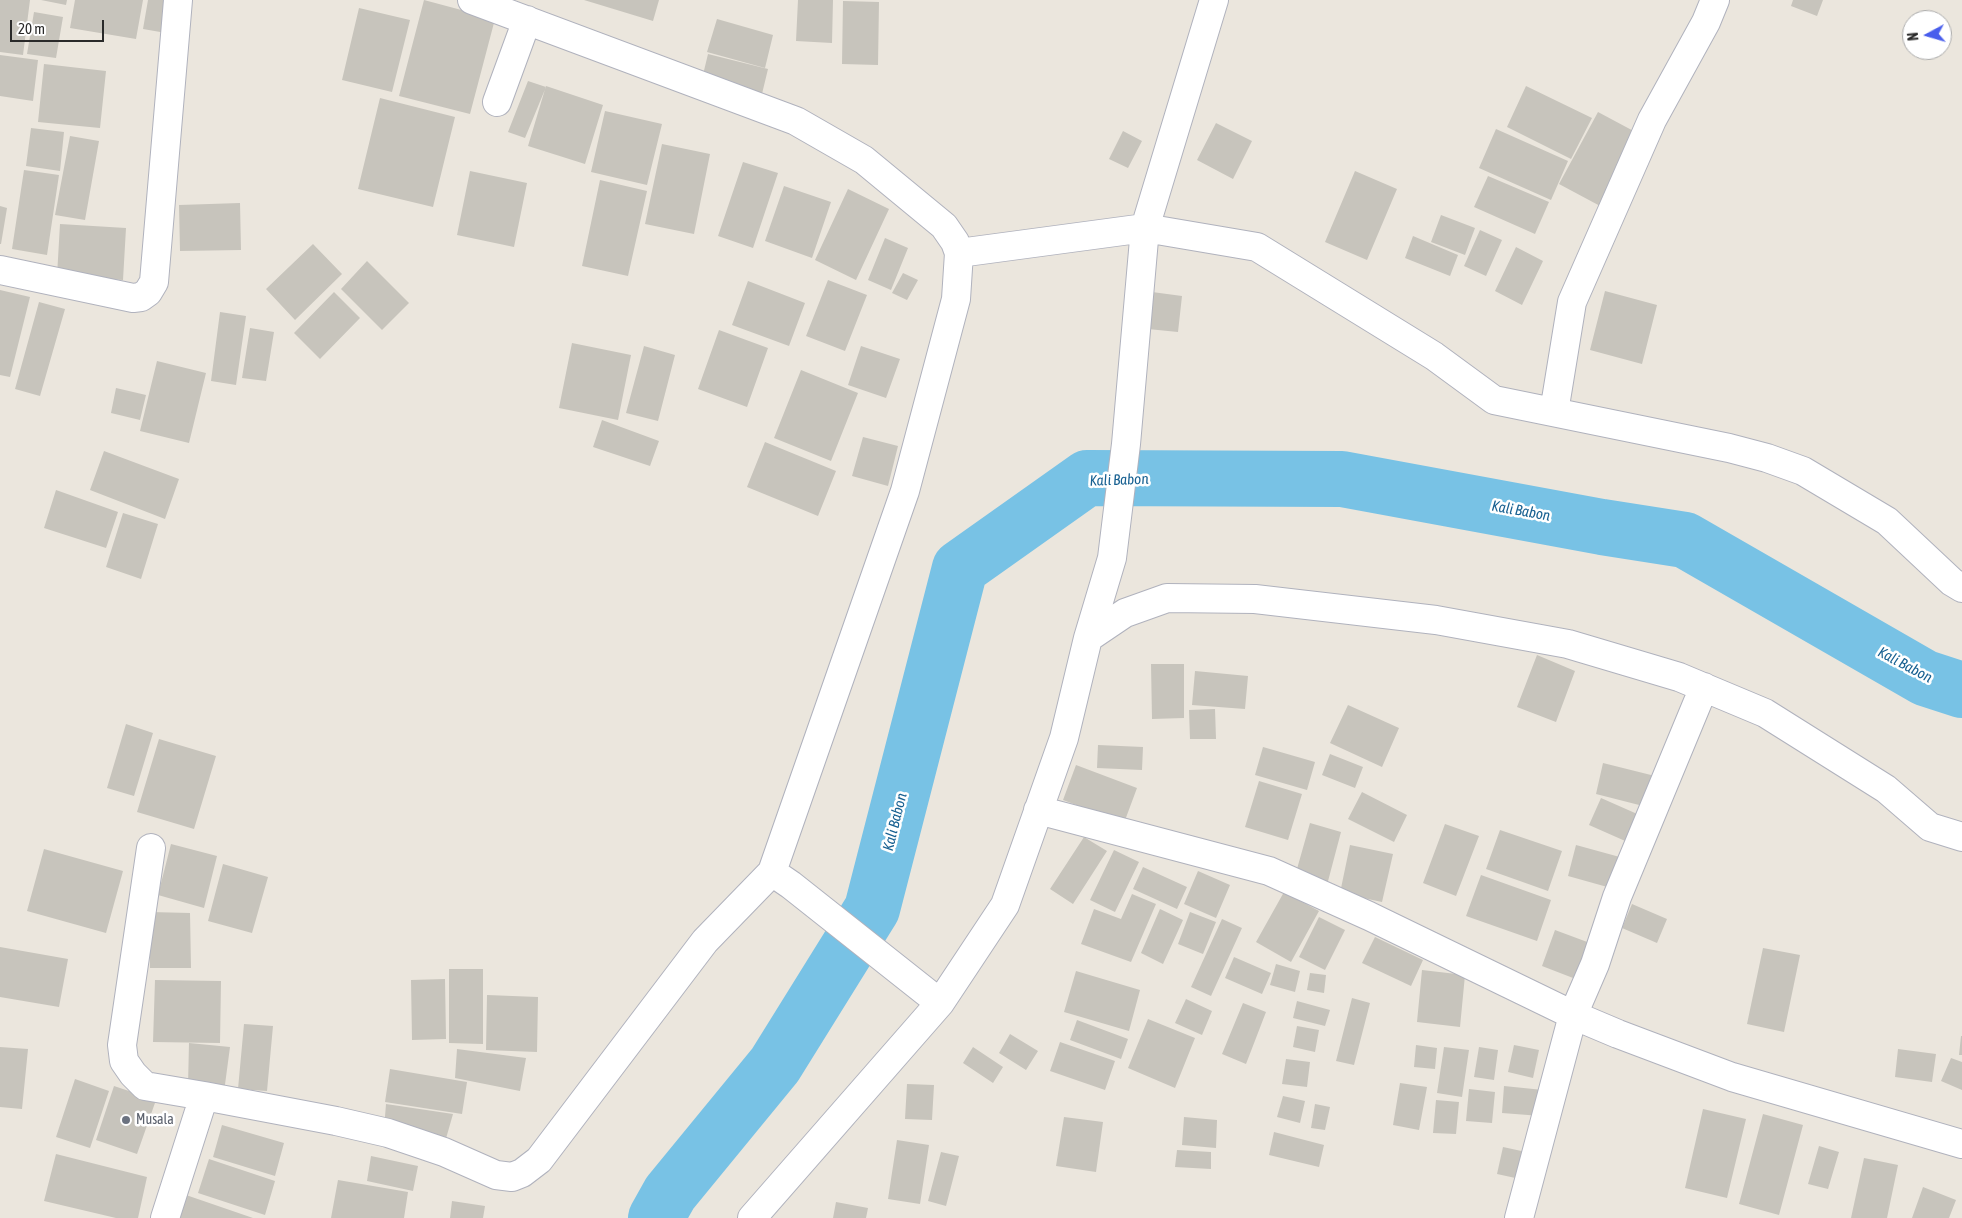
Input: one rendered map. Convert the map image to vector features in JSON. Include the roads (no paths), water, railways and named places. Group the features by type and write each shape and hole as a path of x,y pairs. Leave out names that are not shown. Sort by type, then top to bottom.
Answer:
{"street":[{"path":"0,270 133,298 142,297 148,292 154,282 178,0"},
{"path":"151,848 122,1045 124,1061 132,1074 145,1086 388,1132 444,1152 496,1175 512,1177 522,1173 539,1160 706,940 782,878 905,491 956,300 959,253 955,242 944,226 864,160 796,121 472,0"},
{"path":"752,1218 940,1003 1005,905 1064,738 1088,638 1112,558 1126,444 1145,228 1214,0"},
{"path":"1554,412 1572,302 1652,120 1706,22 1715,0"},
{"path":"497,102 527,20"},
{"path":"959,253 1145,228 1257,247 1434,356 1494,400 1729,448 1767,458 1803,471 1887,521 1952,582 1962,588"},
{"path":"1088,638 1125,613 1167,598 1255,600 1436,620 1568,644 1679,678 1765,713 1886,789 1930,826 1962,837"},
{"path":"1519,1218 1573,1015 1595,964 1618,897 1704,687"},
{"path":"1038,810 1269,871 1370,916 1573,1015 1618,1034 1732,1077 1962,1144"},
{"path":"782,878 940,1003"},
{"path":"165,1218 204,1096"}],"waterway":[{"name":"Kali Babon","path":"656,1218 670,1193 775,1065 872,909 960,568 1087,478 1342,479 1602,527 1685,540 1925,678 1962,690"}],"place":[{"name":"Musala","path":"126,1120"}]}
